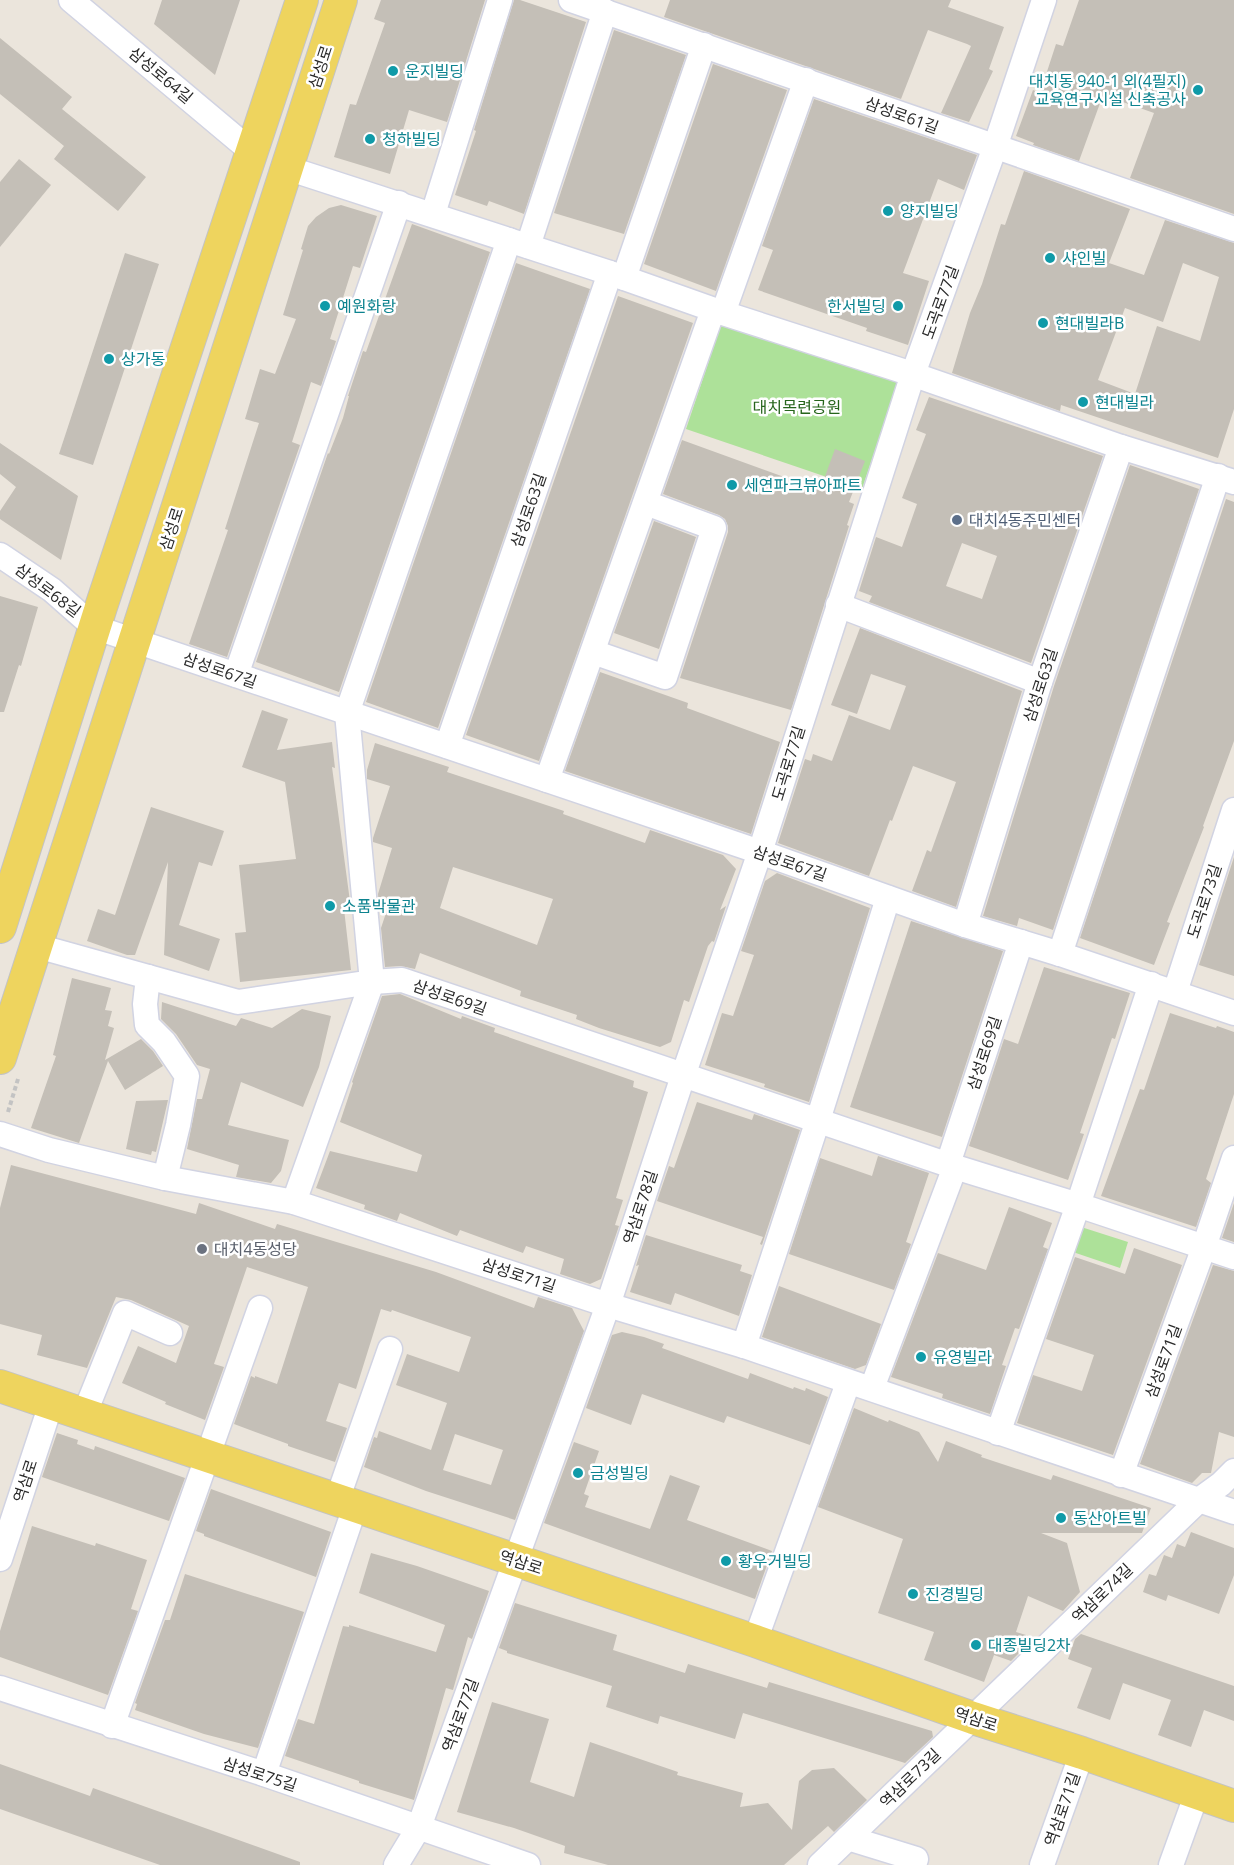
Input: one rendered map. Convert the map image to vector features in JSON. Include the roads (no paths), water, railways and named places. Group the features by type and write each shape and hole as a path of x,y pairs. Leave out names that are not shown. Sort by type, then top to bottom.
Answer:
{"main road":[{"path":"0,927 8,872 83,661 302,0"},
{"name":"삼성로","path":"0,1058 341,0"},
{"path":"105,593 146,606"},
{"path":"83,661 124,676"},
{"name":"역삼로","path":"0,1386 755,1641 973,1718 1234,1806"}],"street":[{"name":"삼성로64길","path":"71,0 251,150"},
{"path":"433,214 500,0"},
{"name":"삼성로61길","path":"571,0 1234,229"},
{"name":"도곡로77길","path":"760,852 913,374 995,147 1044,0"},
{"path":"294,1202 372,982 347,712 605,11"},
{"name":"삼성로63길","path":"447,746 617,276 704,45"},
{"path":"548,780 646,504 806,81"},
{"path":"287,168 433,214 718,312 913,374 1121,447 1226,479 1060,954"},
{"path":"236,675 399,203"},
{"name":"삼성로63길","path":"964,925 1040,682 1121,447"},
{"path":"593,652 665,677 714,528 646,504"},
{"name":"삼성로68길","path":"0,555 52,590 94,627"},
{"path":"838,605 1040,682"},
{"name":"삼성로67길","path":"94,627 760,852 964,925 1060,954 1234,1012"},
{"name":"도곡로73길","path":"1175,992 1234,810"},
{"name":"역삼로78길","path":"516,1561 608,1305 760,852"},
{"path":"744,1346 888,898"},
{"name":"삼성로69길","path":"952,1166 1021,942"},
{"name":"삼성로69길","path":"37,946 238,1002 372,982 402,980 952,1166 1234,1257"},
{"path":"148,977 145,1004 147,1025 164,1042 187,1076 165,1178"},
{"path":"998,1433 1078,1205 1151,984"},
{"name":"삼성로71길","path":"0,1134 50,1150 165,1178 294,1202 608,1305 744,1346 848,1383 872,1388 1234,1512"},
{"path":"1204,1247 1234,1158"},
{"path":"872,1388 952,1166"},
{"name":"삼성로71길","path":"1121,1475 1204,1247"},
{"path":"112,1726 260,1308"},
{"path":"84,1415 125,1313 170,1333"},
{"path":"264,1774 346,1504 390,1349"},
{"path":"755,1641 848,1383"},
{"name":"역삼로","path":"0,1559 51,1404"},
{"name":"역삼로74길","path":"973,1718 1199,1500 1234,1471"},
{"name":"역삼로77길","path":"396,1865 419,1827 516,1561"},
{"name":"삼성로75길","path":"0,1688 264,1774 522,1864"},
{"name":"역삼로73길","path":"820,1865 973,1718"},
{"name":"역삼로71길","path":"1042,1865 1082,1753"},
{"path":"1171,1865 1197,1793"},
{"path":"848,1838 916,1859 914,1865"}],"place":[{"name":"운지빌딩","path":"393,71"},
{"name":"대치동 940-1 외(4필지) 교육연구시설 신축공사","path":"1198,90"},
{"name":"청하빌딩","path":"370,139"},
{"name":"양지빌딩","path":"888,211"},
{"name":"샤인빌","path":"1050,258"},
{"name":"예원화랑","path":"325,306"},
{"name":"한서빌딩","path":"898,306"},
{"name":"현대빌라B","path":"1043,323"},
{"name":"상가동","path":"109,359"},
{"name":"현대빌라","path":"1083,402"},
{"name":"세연파크뷰아파트","path":"732,485"},
{"name":"대치4동주민센터","path":"957,520"},
{"name":"소품박물관","path":"330,906"},
{"name":"대치4동성당","path":"202,1249"},
{"name":"유영빌라","path":"921,1357"},
{"name":"금성빌딩","path":"578,1473"},
{"name":"동산아트빌","path":"1061,1518"},
{"name":"황우거빌딩","path":"726,1561"},
{"name":"진경빌딩","path":"913,1594"},
{"name":"대종빌딩2차","path":"976,1645"}],"park label":[{"name":"대치목련공원","path":"797,407"}]}
